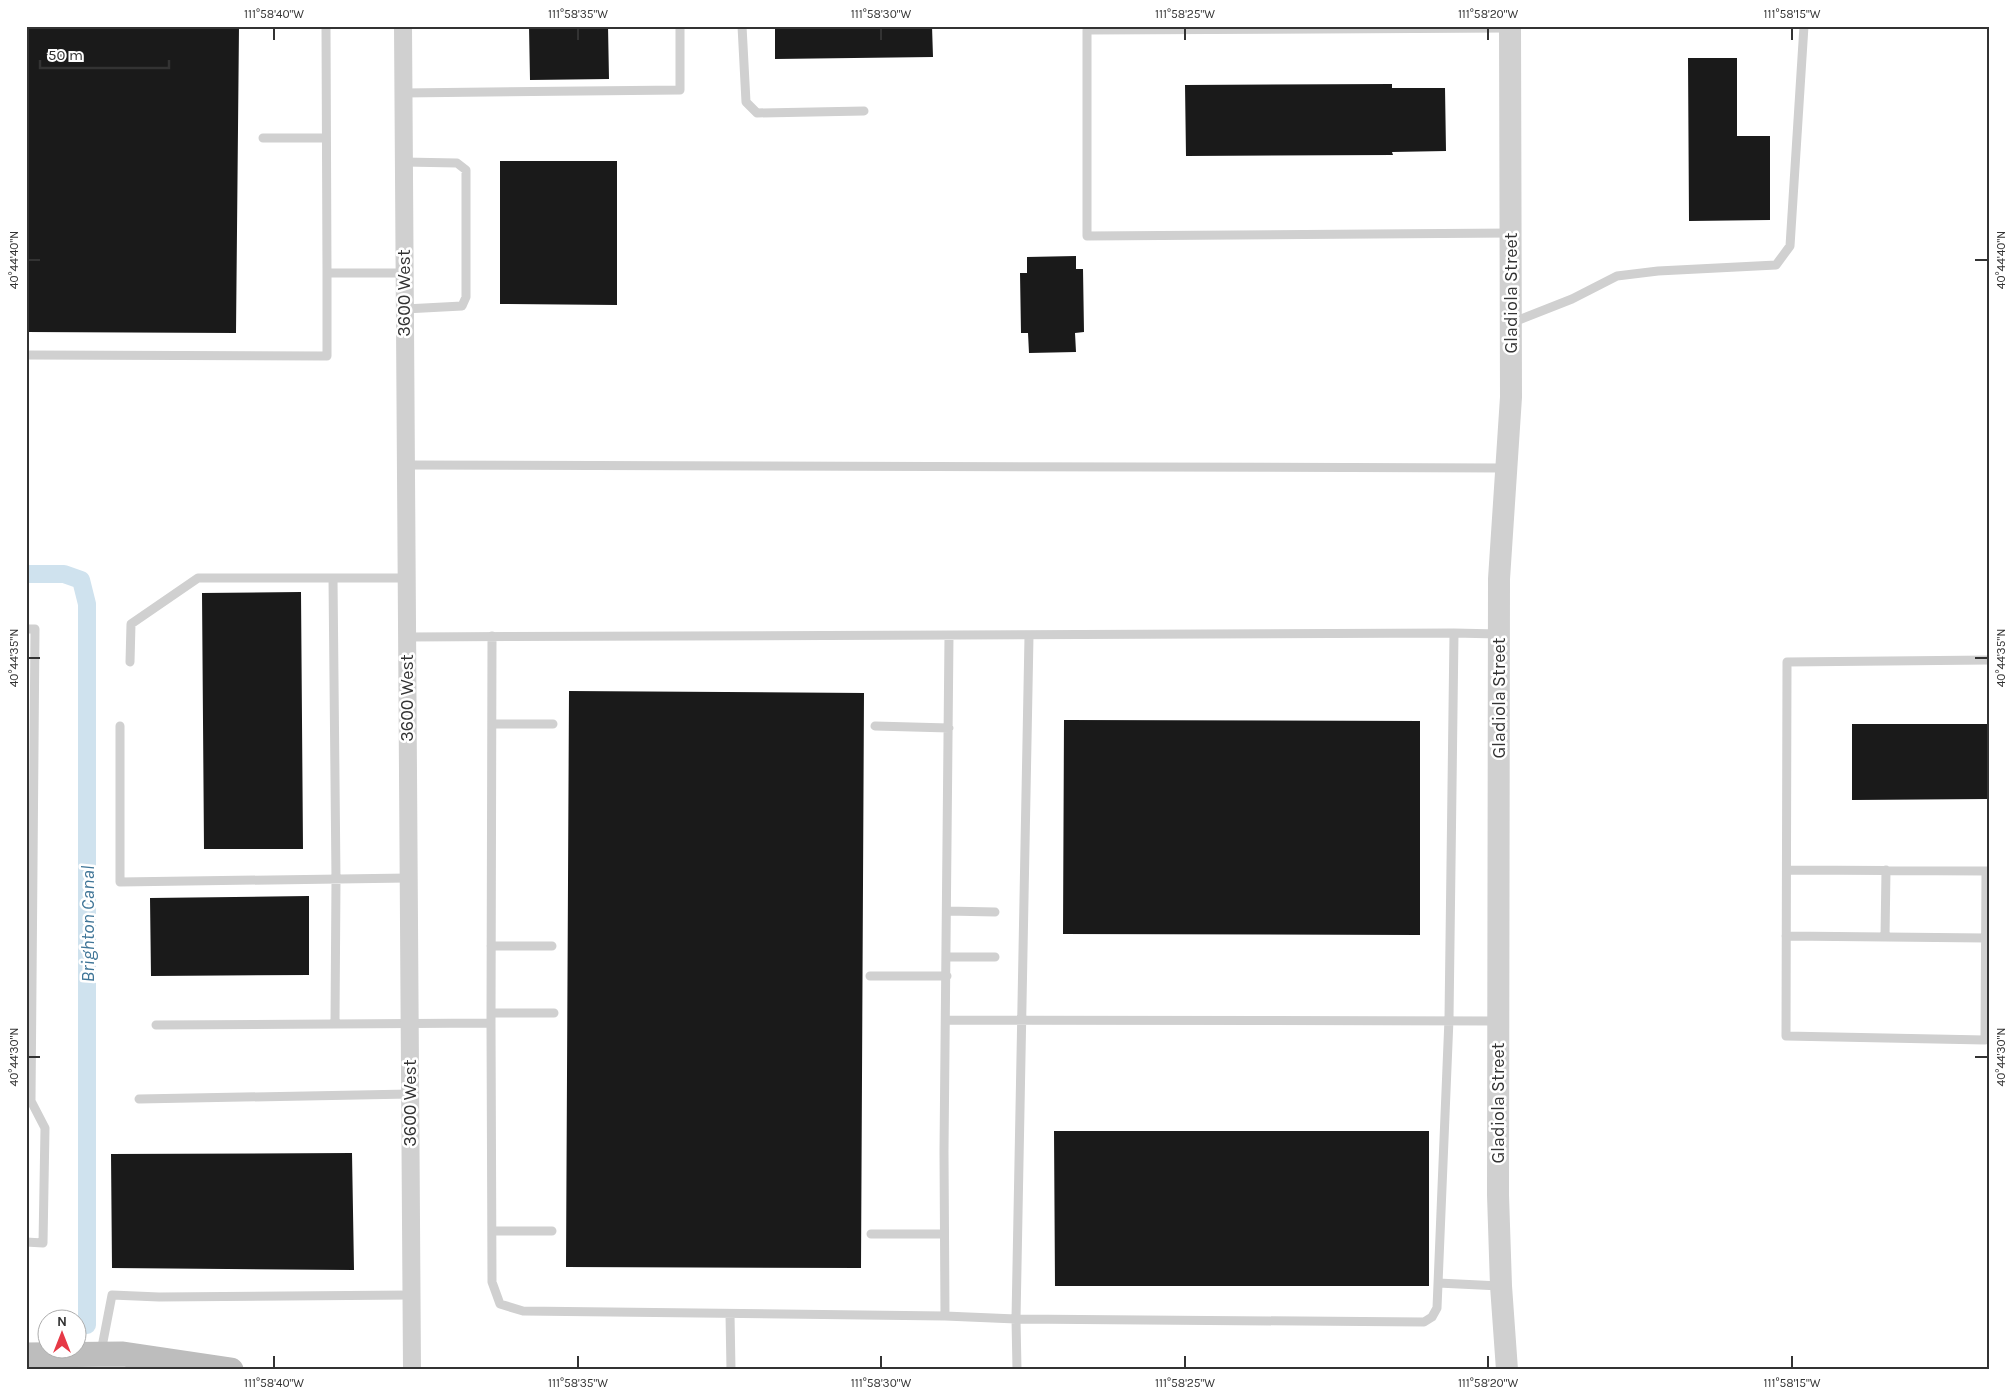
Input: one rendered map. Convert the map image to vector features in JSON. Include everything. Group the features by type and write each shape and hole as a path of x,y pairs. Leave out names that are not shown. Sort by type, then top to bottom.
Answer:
{"main road":[{"path":"26,1356 100,1354 145,1357 231,1370"},
{"path":"26,1356 53,1370"}],"street":[{"name":"3600 West","path":"403,26 412,1370"},
{"name":"Gladiola Street","path":"1507,1370 1501,1286 1498,1196 1499,579 1511,397 1510,27"}],"lane":[{"path":"26,355 327,356 326,26"},
{"path":"403,93 680,90 680,26"},
{"path":"742,26 746,102 757,113 864,111"},
{"path":"1511,323 1572,299 1617,276 1658,271 1776,265 1790,246 1804,26"},
{"path":"1510,27 1088,30 1088,236 1511,233"},
{"path":"263,138 326,138"},
{"path":"404,162 457,163 466,170 466,297 462,306 405,309"},
{"path":"327,274 404,274"},
{"path":"406,465 1507,468"},
{"path":"130,662 131,624 198,578 406,578"},
{"path":"332,578 336,879 335,1023"},
{"path":"26,629 35,629 30,881 29,1100 45,1128 43,1243 26,1242"},
{"path":"492,636 492,1282 500,1304 523,1311 945,1316 1016,1319 1424,1322 1432,1317 1437,1308 1449,1019 1454,633"},
{"path":"407,637 1499,634"},
{"path":"945,1316 949,636"},
{"path":"1017,1370 1016,1319 1029,636"},
{"path":"1786,870 1987,871 1985,1040 1786,1036 1786,870 1787,662 1989,660"},
{"path":"492,724 553,724"},
{"path":"120,726 120,882 408,878"},
{"path":"874,726 949,728"},
{"path":"1885,937 1886,870"},
{"path":"947,911 995,912"},
{"path":"1786,936 1986,938"},
{"path":"491,946 552,946"},
{"path":"947,957 995,957"},
{"path":"870,976 947,976"},
{"path":"491,1013 554,1013"},
{"path":"946,1020 1499,1020"},
{"path":"156,1025 491,1023"},
{"path":"138,1099 410,1094"},
{"path":"492,1231 552,1231"},
{"path":"871,1234 944,1234"},
{"path":"1438,1283 1501,1286"},
{"path":"100,1354 112,1295 168,1297 411,1295"},
{"path":"730,1314 731,1370"}],"building":[{"path":"26,26 239,26 236,333 26,332"},
{"path":"529,26 608,26 609,79 530,80"},
{"path":"775,26 932,26 933,57 775,59"},
{"path":"1688,58 1737,58 1737,136 1770,136 1770,220 1689,221"},
{"path":"1392,84 1392,88 1445,88 1446,151 1392,152 1393,155 1186,156 1185,85"},
{"path":"500,161 617,161 617,305 500,304"},
{"path":"1076,256 1076,269 1083,269 1084,332 1075,333 1076,352 1029,353 1028,333 1021,333 1020,273 1027,273 1027,257"},
{"path":"301,592 303,849 204,849 202,593"},
{"path":"569,691 864,693 861,1268 566,1267"},
{"path":"1064,720 1420,721 1420,935 1063,934"},
{"path":"1852,724 1989,724 1989,799 1852,800"},
{"path":"309,896 309,975 151,976 150,898"},
{"path":"1054,1131 1429,1131 1429,1286 1055,1286"},
{"path":"352,1153 354,1270 112,1268 111,1154"}],"waterway":[{"name":"Brighton Canal","path":"26,574 64,574 81,580 87,604 87,1308"}]}
